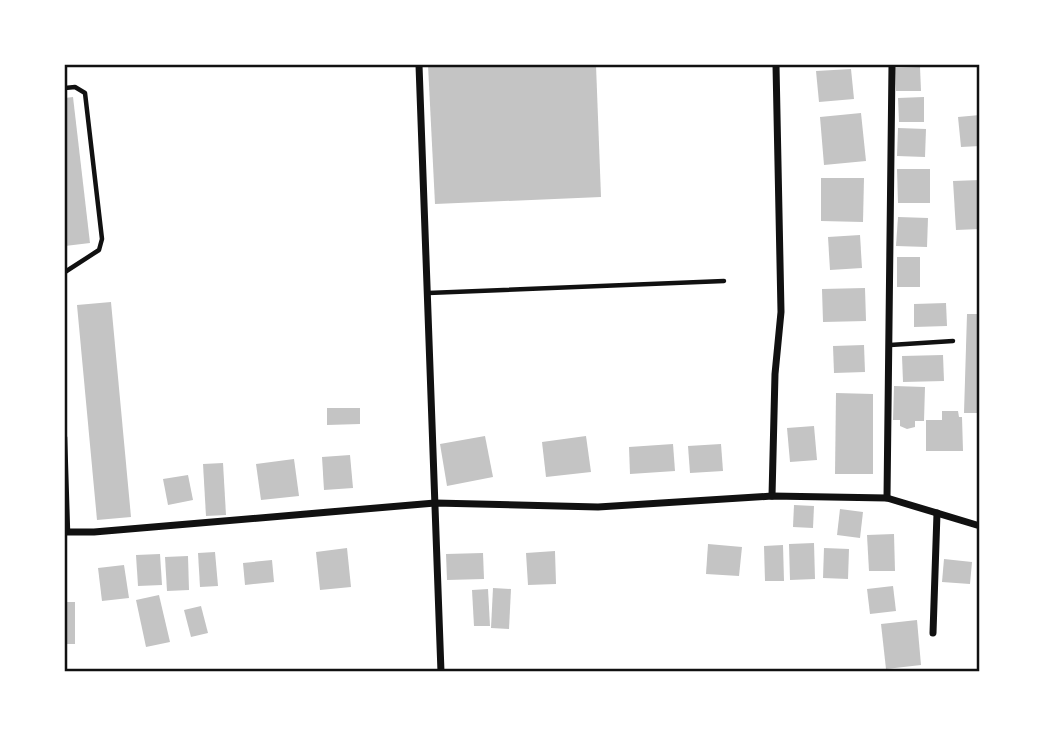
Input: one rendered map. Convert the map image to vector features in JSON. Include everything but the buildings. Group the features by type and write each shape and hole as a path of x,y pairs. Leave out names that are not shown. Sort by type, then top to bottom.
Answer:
{"street":[{"path":"419,65 441,672"},
{"path":"772,496 775,374 781,312 776,65"},
{"path":"887,498 892,65"},
{"path":"67,532 116,531 435,503 598,507 772,496 887,498 980,526"},
{"path":"933,633 937,513"}],"lane":[{"path":"65,88 75,87 85,93 102,239 99,250 65,272"},
{"path":"428,293 724,281"},
{"path":"889,345 953,341"},
{"path":"65,437 67,532"}]}
